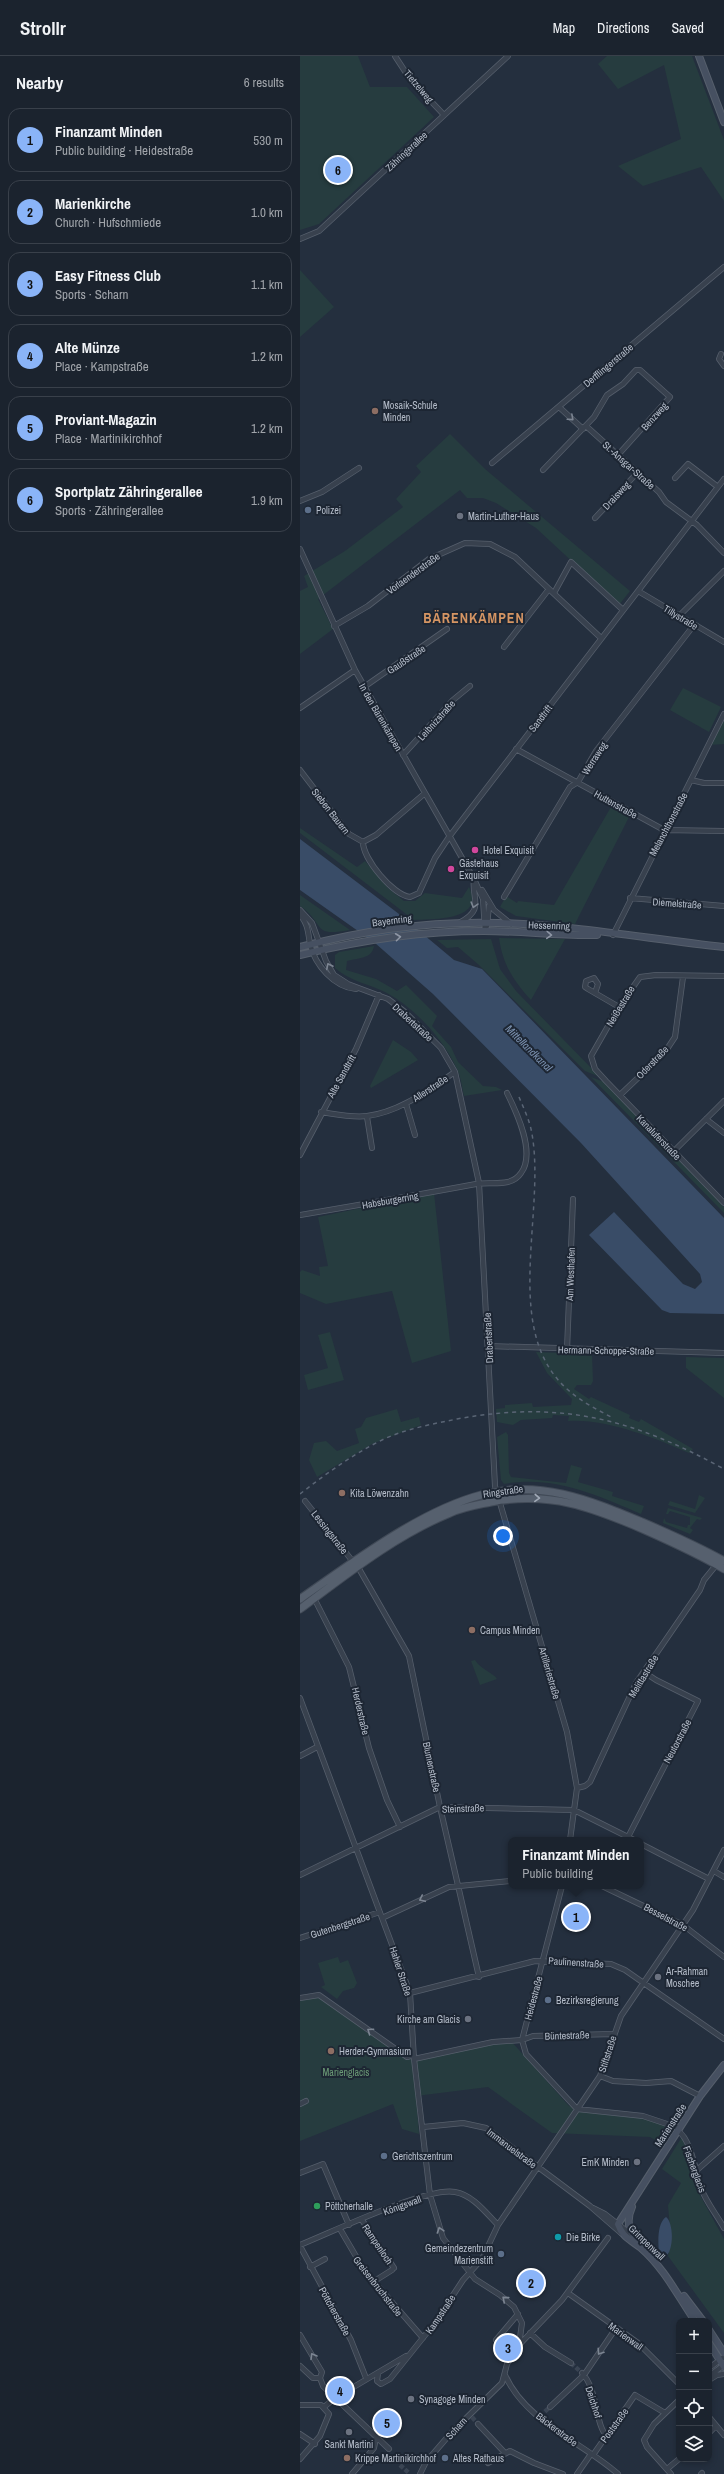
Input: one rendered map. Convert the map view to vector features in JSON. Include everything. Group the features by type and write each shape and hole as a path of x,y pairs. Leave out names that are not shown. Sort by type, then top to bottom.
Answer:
{"main road":[{"name":"Ringstraße","path":"300,1599 448,1507 474,1497 496,1492 540,1490 581,1498 686,1541 721,1560 724,1569"},
{"name":"Ringstraße","path":"300,1609 356,1565 441,1517 465,1508 499,1501 538,1498 592,1508 690,1550 721,1560"}],"street":[{"name":"Tietzelweg","path":"396,56 410,79 444,115"},
{"name":"Zähringerallee","path":"300,239 319,231 508,56"},
{"path":"698,56 724,122"},
{"name":"Derfflingerstraße","path":"492,463 724,266"},
{"path":"721,354 719,359 724,366"},
{"name":"Benzweg","path":"585,427 596,414 607,395 623,384 636,370 640,370 668,394 669,401 618,455"},
{"name":"St.-Ansgar-Straße","path":"559,407 638,472 659,492 666,502 678,513 692,520 724,553"},
{"path":"544,470 585,427"},
{"path":"675,478 688,464 718,487"},
{"path":"300,501 322,492 358,468"},
{"name":"Draisweg","path":"595,518 638,472"},
{"name":"Sandtrift","path":"363,842 368,858 381,876 398,893 410,898 420,894 435,858 449,836 724,479"},
{"name":"Vorlaenderstraße","path":"334,626 368,606 430,558 465,543 490,544 515,557 601,638"},
{"name":"In den Bärenkämpen","path":"300,550 355,670 404,755 424,794 489,904 511,924"},
{"path":"554,593 571,562 623,610"},
{"path":"679,616 724,571"},
{"path":"504,647 549,589"},
{"name":"Tillystraße","path":"638,591 724,642"},
{"name":"Werraweg","path":"504,897 570,787 578,782 596,752 694,625"},
{"name":"Gaußstraße","path":"364,687 447,629"},
{"path":"300,708 355,670"},
{"name":"Leibnizstraße","path":"404,755 453,700 470,686"},
{"name":"Melanchthonstraße","path":"613,935 664,830 724,714"},
{"name":"Huttenstraße","path":"516,749 664,830 724,832"},
{"name":"Sieben Bauern","path":"300,770 349,834 363,842"},
{"path":"691,780 704,783 724,783"},
{"path":"363,842 376,835 424,794"},
{"name":"In den Bärenkämpen","path":"474,879 483,899 485,931"},
{"name":"In den Bärenkämpen","path":"457,924 468,917 475,908 476,898 473,885 474,879"},
{"name":"Diemelstraße","path":"630,898 724,906"},
{"name":"In den Bärenkämpen","path":"485,923 489,904"},
{"name":"Drabertstraße","path":"300,910 309,918 334,975 348,984 379,995 405,1012 445,1053 455,1072 479,1183 496,1492"},
{"name":"Drabertstraße","path":"300,915 307,925 313,952 328,976 349,988 364,990"},
{"name":"Bayernring","path":"300,947 350,936 428,926 485,923"},
{"name":"Hessenring","path":"485,923 576,929 613,935 724,947"},
{"name":"Bayernring","path":"300,955 359,943 441,933 485,931"},
{"name":"Hessenring","path":"485,931 556,936 613,935"},
{"name":"Neißestraße","path":"595,1070 592,1056 619,1008 640,977 656,975 683,977 724,976"},
{"name":"Oderstraße","path":"620,1095 665,1052 674,1037 683,977"},
{"path":"595,993 619,1008"},
{"name":"Alte Sandtrift","path":"300,1155 321,1112 356,1048 379,995"},
{"name":"Kanaluferstraße","path":"595,1070 724,1203"},
{"name":"Allerstraße","path":"321,1112 367,1116 406,1104 455,1072"},
{"path":"479,1183 510,1182 517,1178 525,1166 527,1156 524,1135 517,1114 507,1093"},
{"path":"674,1151 724,1101"},
{"name":"Allerstraße","path":"406,1104 415,1135"},
{"path":"367,1116 372,1148"},
{"path":"706,1119 724,1133"},
{"name":"Habsburgerring","path":"300,1215 479,1183"},
{"name":"Am Westhafen","path":"567,1350 573,1199"},
{"name":"Hermann-Schoppe-Straße","path":"488,1346 567,1350 724,1353"},
{"name":"Artilleriestraße","path":"496,1492 567,1732 576,1788 574,1810"},
{"name":"Lessingstraße","path":"305,1501 356,1565"},
{"name":"Melittastraße","path":"576,1788 585,1786 590,1782 636,1683 700,1590 704,1580 721,1560"},
{"name":"Blumenstraße","path":"356,1565 409,1656 440,1807 479,1977"},
{"name":"Herderstraße","path":"314,1598 349,1666 369,1748 387,1800 400,1827"},
{"name":"Neutorstraße","path":"628,1837 698,1701 656,1680 644,1672"},
{"name":"Hahler Straße","path":"300,1698 410,1993 414,2057 430,2195 443,2238 470,2273 481,2284 507,2300 518,2314"},
{"path":"300,1756 317,1747"},
{"name":"Steinstraße","path":"300,1875 440,1807 574,1810 628,1837"},
{"path":"570,1837 574,1810"},
{"path":"644,1846 709,1879"},
{"name":"Stiftstraße","path":"470,2273 482,2259 498,2225 600,2076 621,2016 683,1925 714,1871 724,1850"},
{"path":"714,1871 724,1877"},
{"path":"382,1918 440,1890 458,1885 508,1881"},
{"name":"Heidestraße","path":"522,2040 561,1889"},
{"name":"Besselstraße","path":"612,1889 683,1925 724,1957"},
{"name":"Gutenbergstraße","path":"300,1938 380,1912"},
{"name":"Paulinenstraße","path":"410,1993 544,1960 615,1965 644,1983 724,2039"},
{"path":"300,1998 319,1995 407,2057 414,2057 492,2042 522,2040 526,2054 577,2109 643,2116 678,2130"},
{"name":"Büntestraße","path":"522,2040 533,2036 614,2034"},
{"name":"Marienstraße","path":"618,2224 700,2096 724,2065"},
{"path":"600,2076 613,2081 646,2083 671,2081 700,2096"},
{"path":"300,2104 306,2101"},
{"name":"Immanuelstraße","path":"423,2127 463,2123 486,2128 590,2206 618,2224"},
{"name":"Fischerglacis","path":"678,2130 683,2136 697,2170 701,2188 724,2228"},
{"path":"697,2170 724,2146"},
{"path":"300,2173 323,2164 349,2225"},
{"name":"Königswall","path":"300,2246 349,2225 430,2195 450,2191 462,2194 476,2204 498,2225"},
{"name":"Marienstraße","path":"632,2235 628,2219 636,2198"},
{"name":"Immanuelstraße","path":"590,2206 621,2233"},
{"name":"Rampenloch","path":"362,2220 393,2269 373,2282"},
{"name":"Grimpenwall","path":"618,2224 621,2233 641,2248 661,2270 693,2318"},
{"name":"Grimpenwall","path":"618,2224 632,2235 660,2263 701,2318"},
{"name":"Greisenbruchstraße","path":"340,2229 353,2254 373,2282 423,2338"},
{"path":"519,2346 568,2293 608,2238"},
{"name":"Pöttcherstraße","path":"300,2246 310,2267 351,2340 366,2378"},
{"path":"310,2267 325,2260"},
{"name":"Kampstraße","path":"378,2373 377,2381 381,2384 393,2375 423,2338 470,2273"},
{"name":"Marienwall","path":"568,2293 644,2348 676,2381"},
{"path":"496,2340 518,2314"},
{"path":"518,2314 523,2329 519,2346"},
{"name":"Deichhof","path":"607,2436 601,2431 596,2400 583,2374 616,2328"},
{"path":"530,2333 545,2347 571,2363"},
{"path":"300,2335 322,2372 321,2379 323,2386 389,2449"},
{"path":"712,2335 724,2353"},
{"name":"Scharn","path":"420,2474 426,2462 502,2383 507,2364 519,2346"},
{"path":"712,2347 723,2363"},
{"name":"Kampstraße","path":"324,2407 366,2378 378,2373 410,2354"},
{"path":"712,2367 723,2363"},
{"path":"712,2373 723,2363"},
{"path":"300,2366 313,2378 321,2379"},
{"path":"550,2407 583,2374"},
{"path":"712,2378 717,2375 724,2374"},
{"name":"Bäckerstraße","path":"505,2375 517,2396 529,2408 618,2474"},
{"name":"Poststraße","path":"578,2474 607,2436 635,2395 665,2413"},
{"path":"671,2474 647,2447 644,2440 665,2413 676,2403"},
{"path":"300,2405 316,2404 324,2407 328,2412 329,2419 314,2444 300,2459"},
{"path":"712,2421 724,2435"},
{"path":"478,2424 505,2453"},
{"path":"712,2430 716,2426"},
{"path":"300,2434 314,2444"},
{"path":"352,2474 375,2445 376,2438"},
{"path":"488,2463 505,2453 514,2452 534,2463 563,2474"},
{"path":"422,2458 426,2462"},
{"path":"667,2469 676,2462"}],"green space":[{"path":"300,56 358,56 370,87 407,87 434,117 319,224 300,230"},
{"path":"607,56 692,56 724,140 724,201 701,167 643,186 618,166 681,139 664,65 618,89 598,64"},
{"path":"300,270 334,307 300,337"},
{"path":"450,434 485,469 630,591 619,605 536,528 496,503 483,498 467,498 460,490 318,599 333,629 300,654 300,591 308,587 304,576 345,551 403,507 396,499 421,472 416,466"},
{"path":"683,688 721,707 709,732 670,710"},
{"path":"720,722 724,722 724,744 709,745"},
{"path":"611,807 629,817 575,924 516,916 500,907 506,896 517,903 518,901 554,905"},
{"path":"300,828 357,867 365,861 388,888 404,901 415,901 425,893 462,898 469,887 472,898 470,906 464,912 455,916 414,920 300,833"},
{"path":"300,895 350,930 329,932 320,928 314,919 300,906"},
{"path":"499,938 565,939 531,1000 510,972 503,956"},
{"path":"491,939 500,969 516,991 600,1077 585,1071 479,965 458,947 447,948 437,940"},
{"path":"374,946 373,950 367,956 347,961 346,970 376,979 397,991 406,985 437,1016 432,1026 451,1047 458,1062 483,1086 496,1087 502,1090 464,1096 460,1075 451,1058 437,1036 419,1017 387,993 347,977 335,968 335,955 339,952"},
{"path":"393,1040 411,1052 418,1060 371,1088 370,1086"},
{"path":"591,1077 604,1082 724,1207 724,1213"},
{"path":"434,1193 451,1351 412,1363 392,1291 326,1304 300,1293 300,1272 302,1270 320,1276 319,1267 328,1266 318,1217"},
{"path":"330,1332 344,1380 308,1390 304,1375 328,1368 318,1335"},
{"path":"536,1352 592,1354 593,1381 591,1385 577,1385 574,1389 589,1399 591,1397 630,1415 629,1418 639,1422 641,1419 693,1449 689,1453 646,1435 613,1426 582,1421 568,1421 569,1416 553,1415 552,1418 521,1420 513,1425 497,1422 496,1409 505,1408 505,1405 532,1403 533,1407 571,1405 572,1399 547,1373"},
{"path":"686,1357 724,1358 724,1398 686,1368"},
{"path":"397,1409 401,1422 419,1417 421,1425 372,1444 317,1477 309,1460 314,1443 326,1441 337,1451 359,1443 355,1429 361,1427 366,1418"},
{"path":"506,1432 508,1435 509,1473 511,1477 566,1483 571,1465 582,1468 578,1482 613,1492 612,1496 644,1506 641,1514 574,1488 540,1482 504,1484 501,1480 497,1437"},
{"path":"699,1495 705,1498 695,1513 668,1505 670,1501 695,1509"},
{"path":"668,1508 702,1518 700,1520 697,1519 690,1528 693,1530 690,1534 663,1523 664,1518 666,1522 687,1528 688,1525 690,1525 690,1517 670,1511 666,1514"},
{"path":"475,1660 497,1679 480,1685 471,1661"},
{"path":"338,1957 340,1963 348,1960 357,1983 354,1988 343,1991 337,1999 321,1987 325,1985 318,1963"},
{"name":"Marienglacis","path":"319,1994 406,2059 511,2041 569,2106 641,2117 673,2128 662,2144 650,2137 552,2133 488,2087 416,2096 419,2134 402,2129 393,2104 300,2141 300,1997"},
{"path":"682,2137 694,2173 696,2188 724,2239 724,2333 668,2256 671,2240 668,2205 681,2183 662,2169"}],"water":[{"name":"Mittellandkanal","path":"300,839 399,914 454,960 482,969 724,1218 724,1314 670,1313 662,1310 589,1235 614,1212 683,1284 695,1289 702,1282 700,1274 581,1143 433,994 375,943 300,890"},
{"path":"666,2217 669,2220 672,2237 670,2249 665,2257 659,2252 658,2239 661,2224"}],"tunnel":[{"path":"571,2363 582,2373"},
{"path":"540,2416 550,2407"},
{"path":"472,2417 478,2424"},
{"path":"400,2465 409,2473"}],"railway":[{"path":"519,1097 531,1129 535,1163 530,1260 530,1292 533,1323 541,1351 555,1376 567,1389 597,1410 613,1418"},
{"path":"300,1494 351,1457 392,1435 457,1419 495,1414 530,1412 563,1413 595,1418 627,1426 659,1437 724,1469"}],"place":[{"name":"Sportplatz Zähringerallee","path":"338,170"},
{"name":"Mosaik-Schule Minden","path":"375,411"},
{"name":"Polizei","path":"308,510"},
{"name":"Martin-Luther-Haus","path":"460,516"},
{"name":"Hotel Exquisit","path":"475,850"},
{"name":"Gästehaus Exquisit","path":"451,869"},
{"name":"Kita Löwenzahn","path":"342,1493"},
{"name":"Campus Minden","path":"472,1630"},
{"name":"Finanzamt Minden","path":"576,1917"},
{"name":"Ar-Rahman Moschee","path":"658,1977"},
{"name":"Bezirksregierung","path":"548,2000"},
{"name":"Kirche am Glacis","path":"468,2019"},
{"name":"Herder-Gymnasium","path":"331,2051"},
{"name":"Gerichtszentrum","path":"384,2156"},
{"name":"EmK Minden","path":"637,2162"},
{"name":"Pöttcherhalle","path":"317,2206"},
{"name":"Die Birke","path":"558,2237"},
{"name":"Gemeindezentrum Marienstift","path":"501,2254"},
{"name":"Marienkirche","path":"531,2283"},
{"name":"Easy Fitness Club","path":"508,2348"},
{"name":"Alte Münze","path":"340,2391"},
{"name":"Synagoge Minden","path":"411,2399"},
{"name":"Proviant-Magazin","path":"387,2423"},
{"name":"Sankt Martini","path":"349,2432"},
{"name":"Krippe Martinikirchhof","path":"347,2458"},
{"name":"Altes Rathaus","path":"445,2458"}],"district":[{"name":"BÄRENKÄMPEN","path":"474,618"}]}
